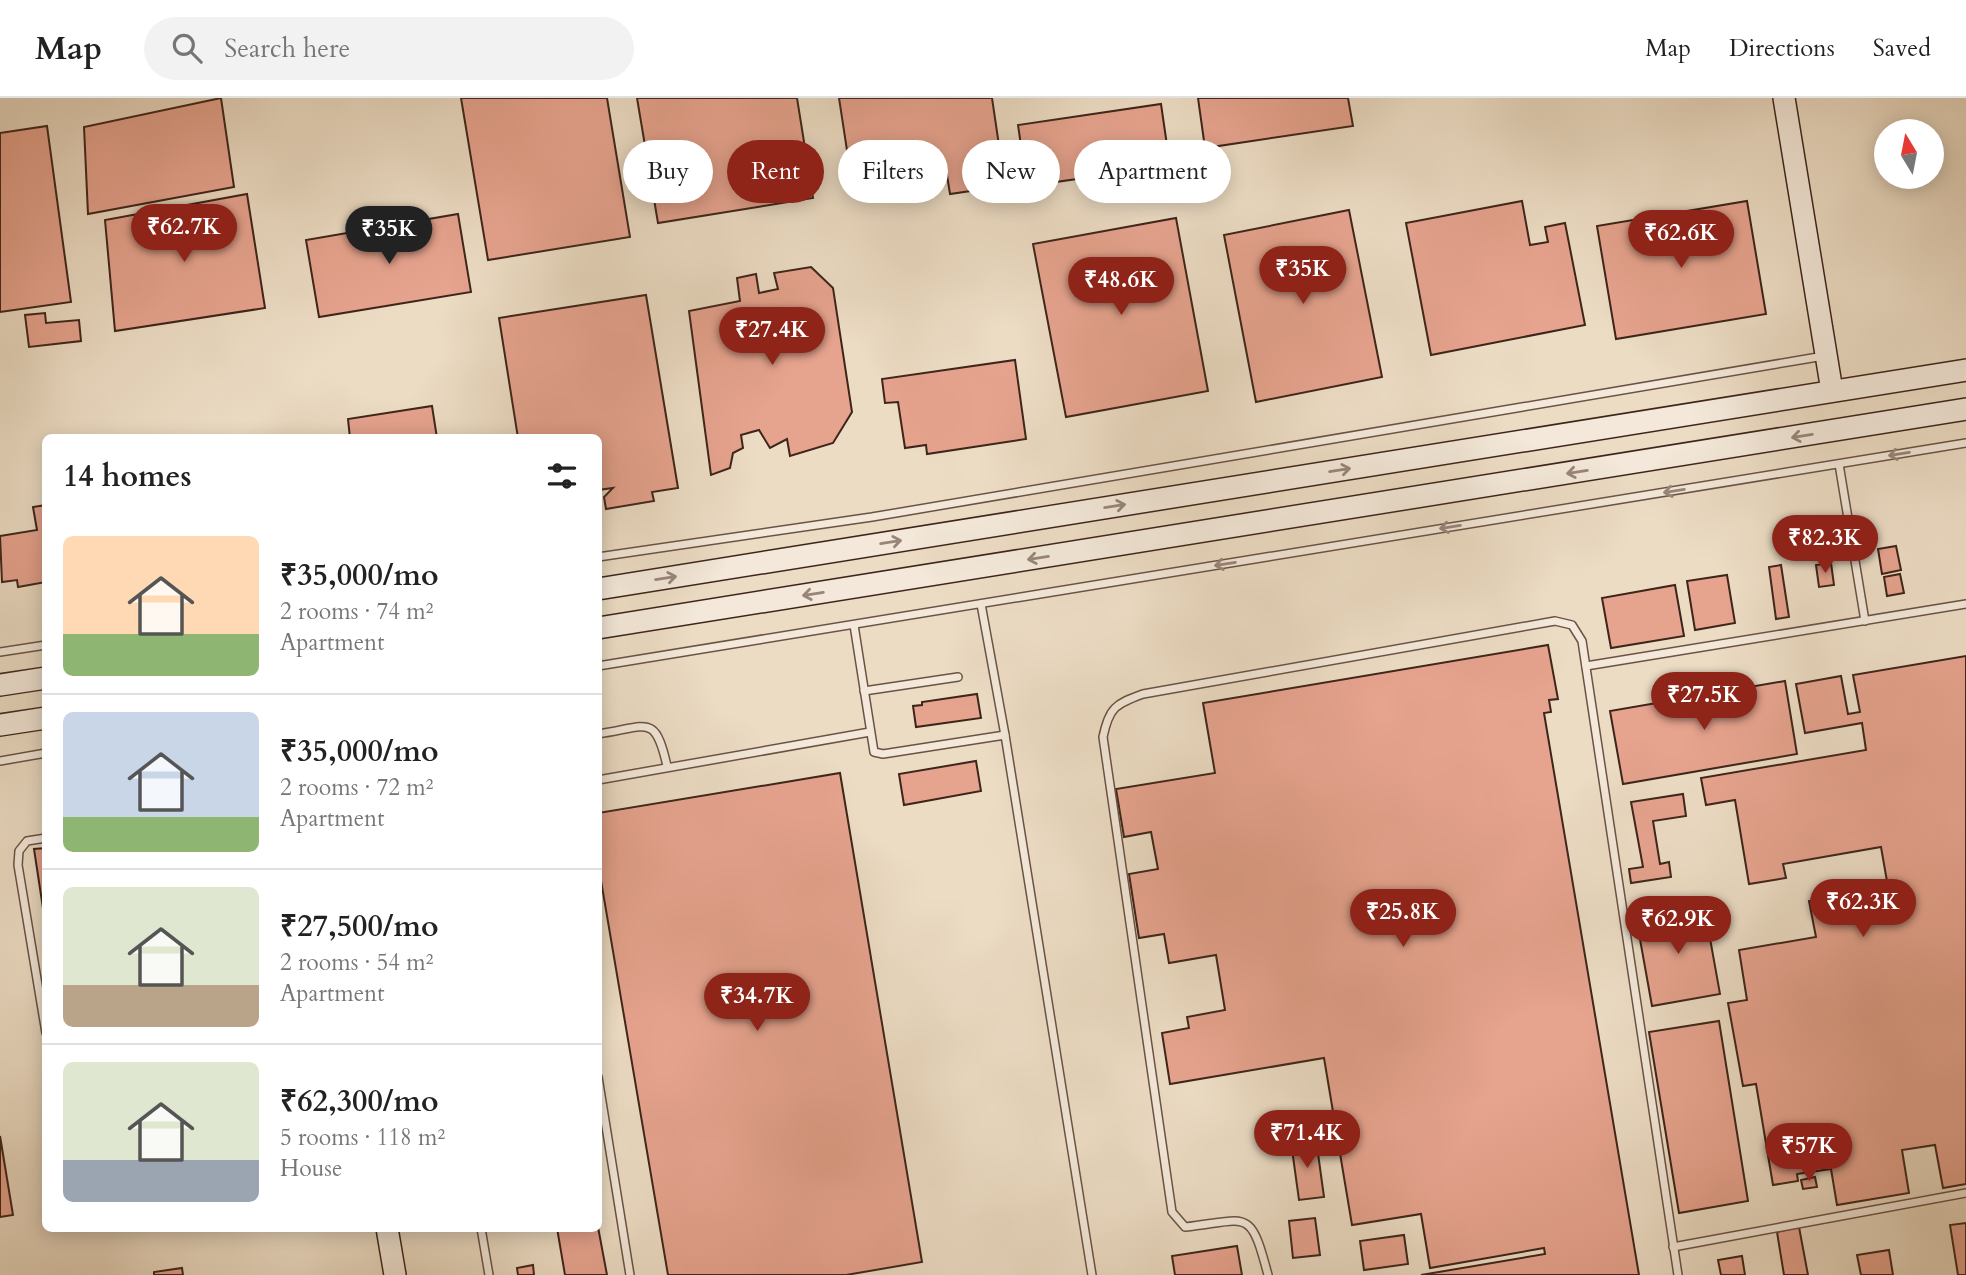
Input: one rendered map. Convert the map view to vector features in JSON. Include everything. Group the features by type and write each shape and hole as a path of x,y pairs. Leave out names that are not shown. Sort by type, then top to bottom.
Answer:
{"street":[{"path":"1784,98 1832,391"},
{"path":"602,588 1966,370"},
{"path":"602,627 1966,409"},
{"path":"0,685 42,679"},
{"path":"0,725 42,719"},
{"path":"388,1232 395,1275"}],"lane":[{"path":"602,557 872,517 1826,356"},
{"path":"602,665 1966,443"},
{"path":"1839,464 1865,621"},
{"path":"981,604 1005,735 1092,1275"},
{"path":"1586,666 1966,604"},
{"path":"1268,1275 1260,1243 1247,1222 1231,1219 1185,1227 1172,1212 1102,737 1107,716 1119,702 1143,695 1555,621 1572,625 1578,631 1586,666 1678,1275"},
{"path":"853,625 874,752 883,754 1005,735"},
{"path":"0,652 42,646"},
{"path":"863,691 958,677"},
{"path":"602,733 647,727 656,729 661,735 667,766"},
{"path":"602,779 870,732"},
{"path":"0,761 42,754"},
{"path":"42,839 27,841 19,851 18,865 42,1009"},
{"path":"602,1101 630,1275"},
{"path":"1673,1247 1966,1193"},
{"path":"482,1232 489,1275"}],"building":[{"path":"221,98 234,187 88,214 84,127"},
{"path":"461,98 607,98 630,237 488,260"},
{"path":"637,98 797,98 804,140 727,140 727,203 782,203 658,223 655,203 713,203 713,140 644,140"},
{"path":"839,98 992,98 998,140 962,140 962,192 950,194 948,140 845,140"},
{"path":"1198,98 1348,98 1353,126 1231,144 1231,140 1204,140"},
{"path":"1161,104 1166,140 1074,140 1074,179 1060,181 1060,140 1020,140 1018,125"},
{"path":"47,126 71,302 0,312 0,133"},
{"path":"247,194 265,308 115,331 105,220"},
{"path":"1522,201 1530,245 1548,242 1545,227 1565,223 1585,325 1431,355 1406,223"},
{"path":"1747,201 1766,314 1616,339 1597,226"},
{"path":"1349,210 1382,377 1256,402 1224,235"},
{"path":"458,214 471,292 319,317 306,240"},
{"path":"1176,218 1208,391 1066,417 1033,244"},
{"path":"811,267 833,288 852,412 833,443 790,456 787,439 770,448 759,430 741,435 743,448 733,453 730,468 711,475 689,311 740,301 737,278 756,274 759,293 778,289 774,273"},
{"path":"646,295 678,488 652,492 654,501 606,509 604,497 613,488 602,489 602,434 517,434 499,318"},
{"path":"45,313 46,323 79,320 81,341 29,347 25,315"},
{"path":"1015,360 1026,439 927,454 926,445 905,448 898,402 885,403 882,379"},
{"path":"432,406 436,434 350,434 348,419"},
{"path":"42,506 42,583 18,587 17,580 2,582 0,536 37,530 33,507"},
{"path":"1896,546 1901,570 1882,574 1878,549"},
{"path":"1831,563 1834,585 1819,587 1816,565"},
{"path":"1781,565 1789,617 1776,619 1769,567"},
{"path":"1900,574 1904,593 1887,596 1884,577"},
{"path":"1727,575 1735,623 1695,630 1687,581"},
{"path":"1675,585 1684,636 1611,648 1602,598"},
{"path":"1548,645 1558,699 1549,700 1551,712 1544,713 1639,1275 1421,1275 1545,1254 1544,1248 1430,1268 1421,1214 1352,1225 1324,1058 1170,1084 1162,1033 1189,1028 1187,1017 1225,1010 1216,955 1169,963 1164,934 1139,938 1129,874 1158,869 1151,832 1124,837 1116,789 1215,773 1203,703"},
{"path":"1966,656 1966,1184 1943,1188 1935,1145 1902,1150 1909,1193 1837,1205 1831,1169 1797,1174 1798,1181 1773,1185 1756,1084 1743,1086 1728,1003 1747,1000 1739,950 1816,937 1809,901 1888,887 1881,847 1783,864 1786,878 1749,884 1735,800 1706,805 1701,778 1866,750 1862,723 1805,733 1796,684 1841,676 1848,714 1860,712 1853,675"},
{"path":"1785,681 1797,754 1623,784 1610,711"},
{"path":"977,694 981,718 916,727 913,706 922,705 922,702"},
{"path":"976,761 981,791 904,805 899,774"},
{"path":"840,773 922,1262 846,1275 668,1275 602,887 602,812"},
{"path":"1683,794 1686,816 1653,821 1660,864 1669,862 1671,877 1631,883 1629,869 1643,867 1631,802"},
{"path":"42,848 42,902 34,849"},
{"path":"1704,905 1720,994 1652,1006 1636,917"},
{"path":"1719,1021 1748,1201 1679,1213 1649,1032"},
{"path":"0,1136 13,1215 0,1217"},
{"path":"1316,1139 1324,1197 1299,1200 1291,1142"},
{"path":"1815,1177 1817,1187 1803,1189 1801,1180"},
{"path":"1315,1218 1320,1255 1293,1258 1289,1221"},
{"path":"1966,1223 1966,1275 1958,1275 1950,1225"},
{"path":"1799,1227 1808,1275 1784,1275 1777,1232"},
{"path":"558,1232 599,1232 607,1275 565,1275"},
{"path":"1404,1235 1408,1264 1364,1270 1360,1241"},
{"path":"1237,1246 1242,1275 1175,1275 1172,1256"},
{"path":"1889,1250 1893,1275 1861,1275 1857,1255"},
{"path":"1742,1256 1745,1275 1721,1275 1718,1260"},
{"path":"533,1265 534,1275 518,1275 517,1268"},
{"path":"182,1268 183,1275 154,1275 154,1272"}]}
